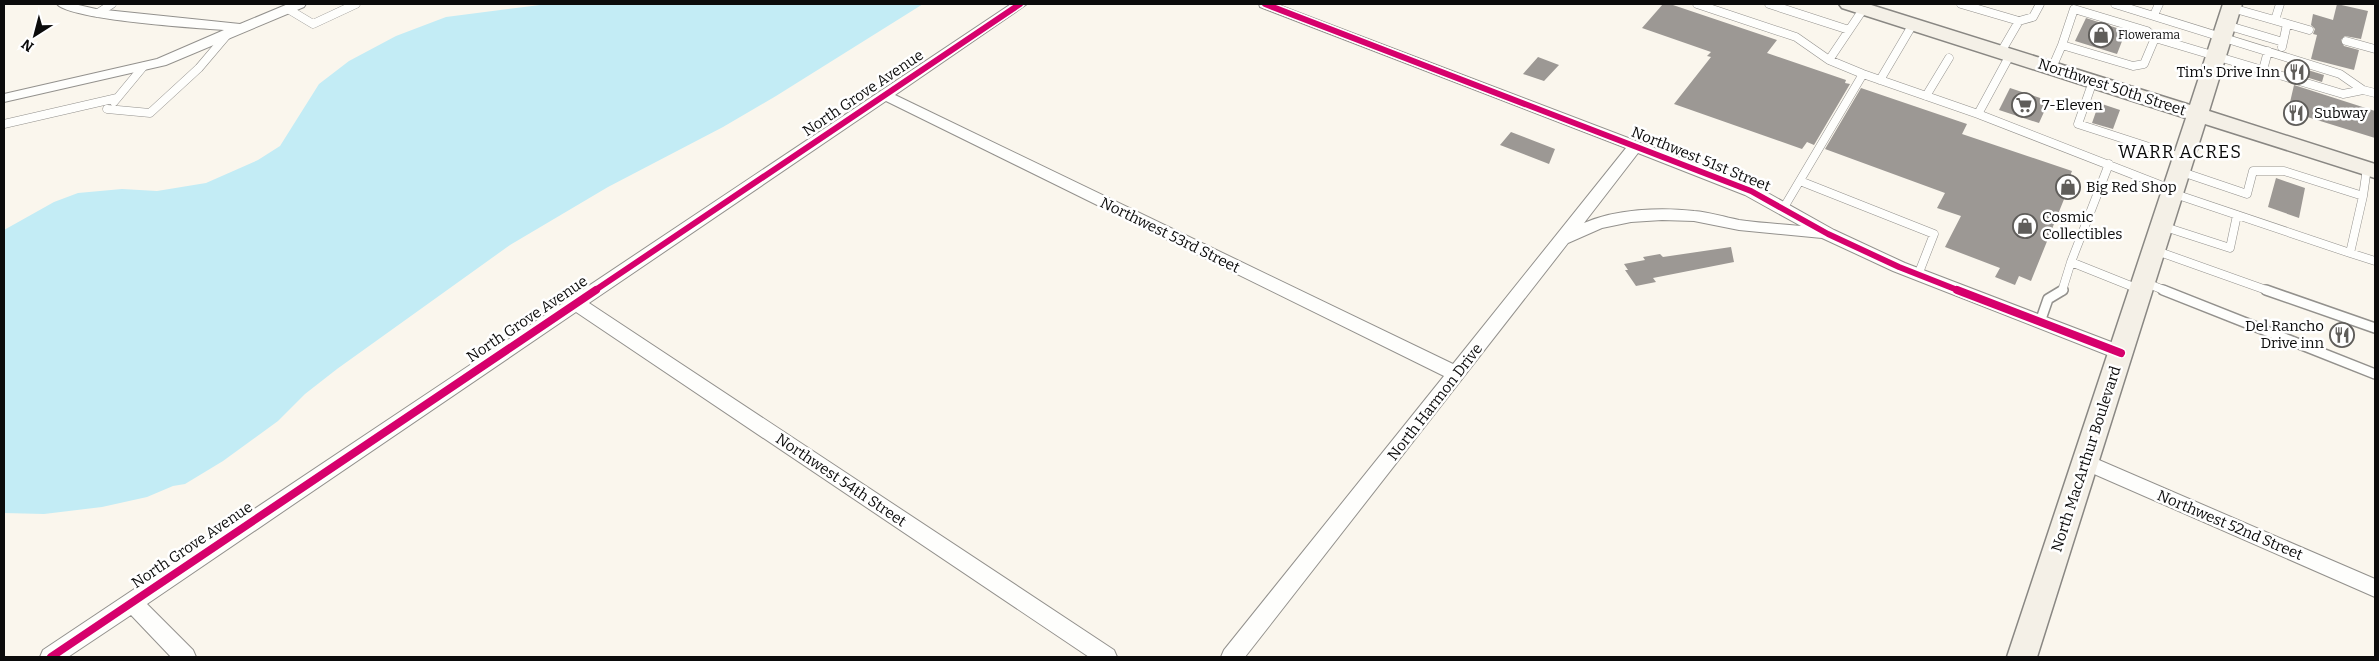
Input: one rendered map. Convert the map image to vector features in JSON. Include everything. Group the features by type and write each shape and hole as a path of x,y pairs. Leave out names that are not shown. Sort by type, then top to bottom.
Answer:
{"main road":[{"name":"Northwest 50th Street","path":"1855,5 2371,170"},
{"name":"North MacArthur Boulevard","path":"2022,657 2228,18"}],"street":[{"path":"64,4 76,9 98,13 244,28"},
{"name":"North Grove Avenue","path":"51,657 1020,4"},
{"name":"Northwest 51st Street","path":"1265,4 1751,191 1828,234 1918,275 2121,353"},
{"path":"4,98 161,62 293,6"},
{"name":"Northwest 53rd Street","path":"884,95 1457,374"},
{"name":"North Harmon Drive","path":"1232,657 1636,146"},
{"path":"1563,239 1598,223 1631,217 1662,215 1694,216 1739,225 1828,234"},
{"name":"Northwest 54th Street","path":"576,303 1106,657"},
{"name":"Northwest 52nd Street","path":"2085,462 2375,588"},
{"path":"132,602 184,657"}],"lane":[{"path":"98,13 112,4"},
{"path":"293,6 313,24 356,4"},
{"path":"1697,4 1796,37 1829,60 1862,74 1978,114 2109,164 2247,194 2253,171 2284,171 2363,196"},
{"path":"1769,4 1849,30"},
{"path":"1961,4 2019,21 2033,17 2040,4"},
{"path":"2115,4 2154,15 2275,20 2310,30"},
{"path":"2154,15 2159,4"},
{"path":"2275,20 2280,4"},
{"path":"1829,60 1849,30 1855,5"},
{"path":"2052,68 2074,9 2147,31 2155,38 2343,94 2364,90"},
{"path":"2228,18 2283,42"},
{"path":"2228,18 2268,51 2340,74 2364,90 2375,93"},
{"path":"1978,114 2019,21"},
{"path":"1880,80 1913,24"},
{"path":"2280,54 2287,24"},
{"path":"143,67 107,109 150,113 199,68 227,35"},
{"path":"2062,45 2133,66 2144,64 2155,38"},
{"path":"2346,40 2375,49"},
{"path":"2263,70 2268,51"},
{"path":"1926,96 1949,58"},
{"path":"1783,209 1862,74"},
{"path":"2093,81 2078,124 2177,178 2237,215 2375,261"},
{"path":"4,124 117,98"},
{"path":"2040,322 2048,299 2063,290 2071,262 2109,164"},
{"path":"2350,253 2371,170"},
{"path":"1800,181 1934,234 1918,275"},
{"path":"2162,226 2230,248 2237,215"},
{"path":"2154,250 2375,328"},
{"path":"2071,262 2143,286 2375,374"}],"water":[{"path":"548,4 923,4 723,127 608,187 510,245 337,369 305,394 278,421 223,461 185,484 173,486 147,497 102,507 44,514 4,513 4,230 54,202 78,193 122,189 157,191 206,183 258,160 280,146 319,84 349,61 396,36 446,17"}],"building":[{"path":"1663,4 1670,4 1777,40 1767,53 1846,80 1845,83 1850,84 1814,145 1807,142 1802,149 1674,104 1711,57 1707,56 1711,52 1642,28"},
{"path":"2337,4 2368,11 2361,39 2345,36 2341,40 2344,46 2359,50 2354,70 2311,59 2317,35 2313,34 2315,29 2311,25 2313,14 2333,20"},
{"name":"Flowerama","path":"2086,18 2126,31 2117,54 2075,41"},
{"path":"1538,57 1559,65 1544,81 1523,74"},
{"path":"2298,67 2324,75 2322,82 2296,74"},
{"path":"2294,85 2375,111 2375,138 2288,111"},
{"path":"1861,88 1967,124 1962,134 2072,171 2070,176 2073,177 2031,281 2019,276 2015,285 1995,277 2000,268 1945,247 1961,216 1937,208 1945,193 1825,149"},
{"name":"7-Eleven","path":"2010,88 2049,101 2039,123 1999,110"},
{"path":"2099,103 2120,110 2113,129 2092,123"},
{"path":"1511,132 1555,149 1549,164 1500,145"},
{"path":"2276,178 2305,188 2299,218 2268,207"},
{"path":"1731,247 1734,262 1653,278 1656,282 1636,286 1625,270 1628,270 1624,264 1645,260 1643,257 1660,254 1663,257"}],"cycle path":[{"path":"51,657 1020,4"},
{"path":"1265,4 1751,191 1828,234 1899,267 2121,353"}],"place":[{"name":"Flowerama","path":"2101,35"},
{"name":"Tim's Drive Inn","path":"2297,72"},
{"name":"7-Eleven","path":"2024,105"},
{"name":"Subway","path":"2296,113"},
{"name":"Big Red Shop","path":"2068,187"},
{"name":"Cosmic Collectibles","path":"2025,226"},
{"name":"Del Rancho Drive inn","path":"2342,335"}],"district":[{"name":"WARR ACRES","path":"2180,152"}]}
